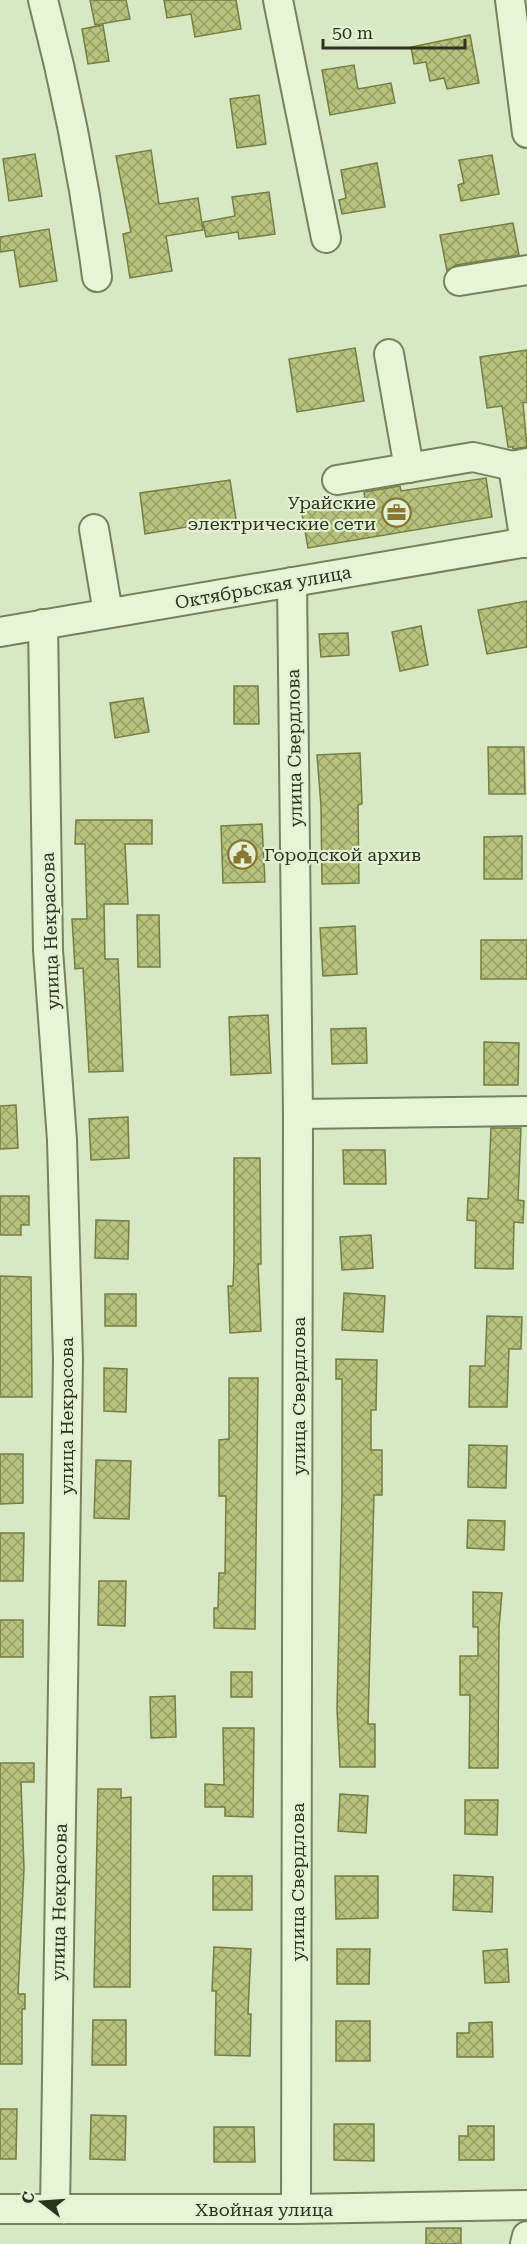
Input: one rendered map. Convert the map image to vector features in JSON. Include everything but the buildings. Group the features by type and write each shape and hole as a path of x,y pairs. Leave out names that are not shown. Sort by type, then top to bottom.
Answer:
{"street":[{"path":"44,0 86,189 97,277"},
{"path":"278,0 326,238"},
{"path":"510,0 527,133"},
{"path":"459,281 527,270"},
{"path":"389,354 410,468"},
{"path":"337,480 473,457 520,465 526,542"},
{"path":"94,529 108,613"},
{"name":"Октябрьская улица","path":"0,632 526,542"},
{"name":"улица Свердлова","path":"292,582 298,1113 296,2209"},
{"name":"улица Некрасова","path":"43,624 48,950 62,1140 68,1359 55,2209"},
{"path":"298,1113 527,1111"},
{"name":"Хвойная улица","path":"0,2209 296,2209 527,2205"},
{"path":"525,2244 527,2236"}],"place":[{"name":"Урайские электрические сети","path":"397,512"},
{"name":"Городской архив","path":"243,854"}]}
